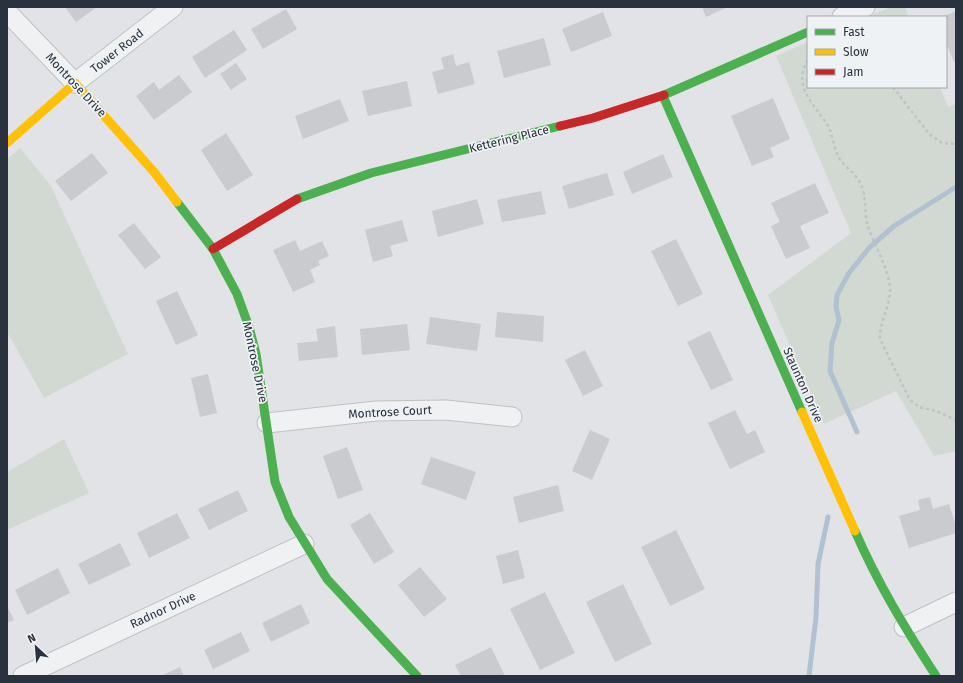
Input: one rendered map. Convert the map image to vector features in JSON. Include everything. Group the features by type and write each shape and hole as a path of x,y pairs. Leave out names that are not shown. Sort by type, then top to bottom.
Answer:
{"street":[{"name":"Tower Road","path":"7,143 76,83 173,7"},
{"path":"844,16 865,7"},
{"name":"Montrose Drive","path":"7,12 76,83 154,172 213,249 237,294 250,327 267,423 275,482 289,517 304,544 327,579 371,628 403,659 416,676"},
{"name":"Kettering Place","path":"213,249 301,197 371,173 593,118 663,96 807,32"},
{"name":"Staunton Drive","path":"663,96 873,573 904,627 936,676"},
{"name":"Montrose Court","path":"267,423 376,411 446,410 512,417"},
{"name":"Radnor Drive","path":"23,676 304,544"},
{"path":"904,627 956,602"}],"path":[{"path":"807,62 802,74 803,90 828,125 838,156 859,181 865,196 867,221 887,276 890,292 886,314 879,329 880,339 910,400 919,407 936,411 956,420"},
{"path":"894,88 929,134 942,143 956,144"}],"shaded area":[{"path":"891,7 905,7 909,16 869,16"},
{"path":"807,42 807,88 940,88 948,107 956,104 956,451 934,456 896,391 824,424 768,295 851,233 776,56"},
{"path":"20,148 51,186 128,354 44,398 7,332 7,159"},
{"path":"64,439 89,493 7,530 7,472"}],"building":[{"path":"65,7 97,7 76,22"},
{"path":"702,7 728,7 706,17"},
{"path":"286,9 297,29 263,49 251,29"},
{"path":"956,11 956,61 954,62 947,45 947,16 944,16"},
{"path":"603,12 612,36 571,52 562,29"},
{"path":"234,30 247,50 205,78 192,57"},
{"path":"544,38 551,65 504,78 497,51"},
{"path":"453,54 456,66 469,62 475,84 438,94 432,72 444,69 441,58"},
{"path":"236,63 247,79 231,90 220,74"},
{"path":"179,75 192,92 154,120 136,96 154,82 159,90"},
{"path":"407,81 412,106 368,116 362,91"},
{"path":"773,98 790,139 770,148 774,157 752,166 731,116"},
{"path":"340,99 349,121 303,139 295,116"},
{"path":"226,133 253,175 227,191 201,150"},
{"path":"92,153 108,173 71,201 55,181"},
{"path":"663,154 673,177 632,194 623,172"},
{"path":"607,173 614,195 569,209 562,186"},
{"path":"815,183 829,213 800,226 810,248 786,259 771,226 780,222 771,203"},
{"path":"541,191 546,214 502,222 497,200"},
{"path":"477,199 484,224 438,237 432,211"},
{"path":"402,220 408,241 390,246 393,256 373,262 365,230"},
{"path":"134,223 161,257 145,269 118,235"},
{"path":"676,239 703,294 678,306 651,251"},
{"path":"295,240 300,251 322,241 329,256 318,261 320,265 310,270 315,282 293,292 273,250"},
{"path":"177,291 198,335 176,345 156,301"},
{"path":"497,312 544,316 543,342 495,337"},
{"path":"430,317 481,324 477,351 426,344"},
{"path":"407,324 410,350 362,355 360,329"},
{"path":"335,326 338,357 299,361 297,343 318,341 316,329"},
{"path":"710,331 733,380 711,390 687,342"},
{"path":"585,350 603,386 583,396 565,360"},
{"path":"208,374 217,413 200,417 191,378"},
{"path":"735,410 747,434 755,430 765,452 730,469 708,423"},
{"path":"590,430 610,439 592,480 572,471"},
{"path":"347,447 363,490 338,499 323,456"},
{"path":"431,457 476,472 466,500 421,484"},
{"path":"558,485 564,511 519,523 513,497"},
{"path":"238,490 248,511 209,530 198,509"},
{"path":"930,497 933,509 949,504 956,526 956,533 909,548 899,516 920,510 918,500"},
{"path":"177,513 190,538 149,558 137,533"},
{"path":"370,513 394,552 374,564 350,525"},
{"path":"676,530 705,589 670,606 641,547"},
{"path":"120,543 131,565 89,585 78,564"},
{"path":"518,550 525,578 503,584 496,556"},
{"path":"420,567 447,599 424,617 398,585"},
{"path":"58,568 70,593 27,615 15,590"},
{"path":"623,584 652,644 615,662 586,602"},
{"path":"545,592 575,653 540,670 510,609"},
{"path":"301,604 310,623 271,642 262,623"},
{"path":"7,606 14,620 7,623"},
{"path":"241,632 250,651 213,669 204,650"},
{"path":"491,647 505,676 461,676 455,665"},
{"path":"180,667 184,676 161,676"}],"waterway":[{"path":"857,432 830,371 832,343 839,320 836,307 837,295 849,273 869,248 894,226 956,187"},
{"path":"809,676 816,617 818,564 828,517"}],"traffic: fast":[{"path":"664,95 807,32"},
{"path":"663,96 802,412"},
{"path":"297,199 371,173 560,126"},
{"path":"177,202 213,249 237,294 249,327 256,354 275,482 289,517 327,579 417,676"},
{"path":"855,531 892,605 936,676"}],"traffic: slow":[{"path":"7,143 75,83 154,172 177,202"},
{"path":"802,412 855,531"}],"traffic: jam":[{"path":"560,126 593,118 664,95"},
{"path":"213,249 297,199"}]}
